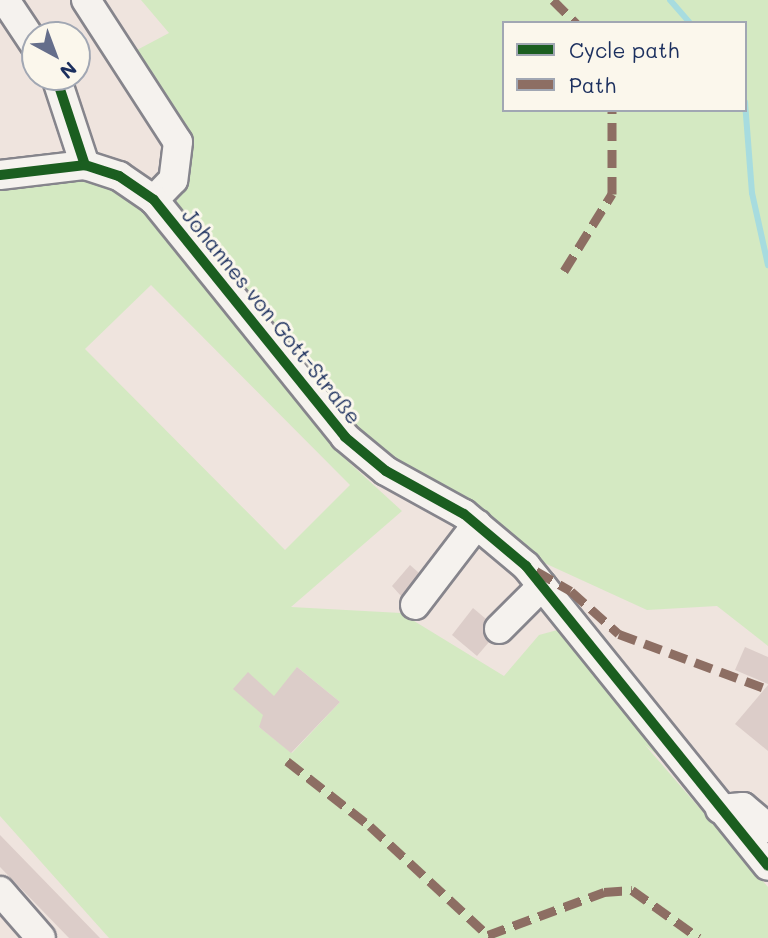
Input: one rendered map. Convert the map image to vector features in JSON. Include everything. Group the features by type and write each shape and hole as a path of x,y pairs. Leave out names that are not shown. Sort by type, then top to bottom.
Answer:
{"street":[{"path":"5,0 21,25"},
{"path":"86,0 178,142 173,180 154,200"},
{"path":"61,91 85,165"},
{"name":"Johannes von Gott-Straße","path":"0,175 85,165 119,176 154,200 345,437 386,471 477,524 542,586 768,866"},
{"path":"415,605 477,524"},
{"path":"499,629 542,586"},
{"path":"720,809 744,807 768,828"},
{"path":"0,891 41,938"}],"green space":[{"path":"141,0 768,0 768,646 717,606 647,610 540,561 497,523 391,465 289,358 217,252 172,208 188,184 191,135 135,51 169,33"},
{"path":"80,176 105,182 155,214 342,456 402,511 291,607 401,613 504,676 539,635 572,626 715,803 645,745 768,887 768,938 109,938 0,816 0,191 22,181","holes":["151,285 350,485 285,550 85,349","297,667 340,702 292,753 259,727"]}],"building":[{"path":"410,565 419,573 401,596 392,586"},
{"path":"473,608 486,619 489,642 477,656 452,635"},
{"path":"745,647 768,657 768,684 735,670"},
{"path":"297,667 340,702 291,753 259,727 263,715 233,689 248,672 274,696"},
{"path":"768,685 768,751 735,724"},
{"path":"0,835 100,938 69,938 0,867"}],"waterway":[{"path":"670,0 688,21"},
{"path":"746,112 752,193 768,265"}],"marked path":[{"path":"553,0 574,21"},
{"path":"564,271 612,194 612,112"},
{"path":"536,571 571,591 619,634 767,689"},
{"path":"287,761 370,826 491,938"},
{"path":"488,935 604,892 632,890 699,938"}],"cycle path":[{"path":"61,91 85,165"},
{"path":"0,175 85,165 119,176 154,200 345,437 386,471 464,514 526,566 768,866"}]}
